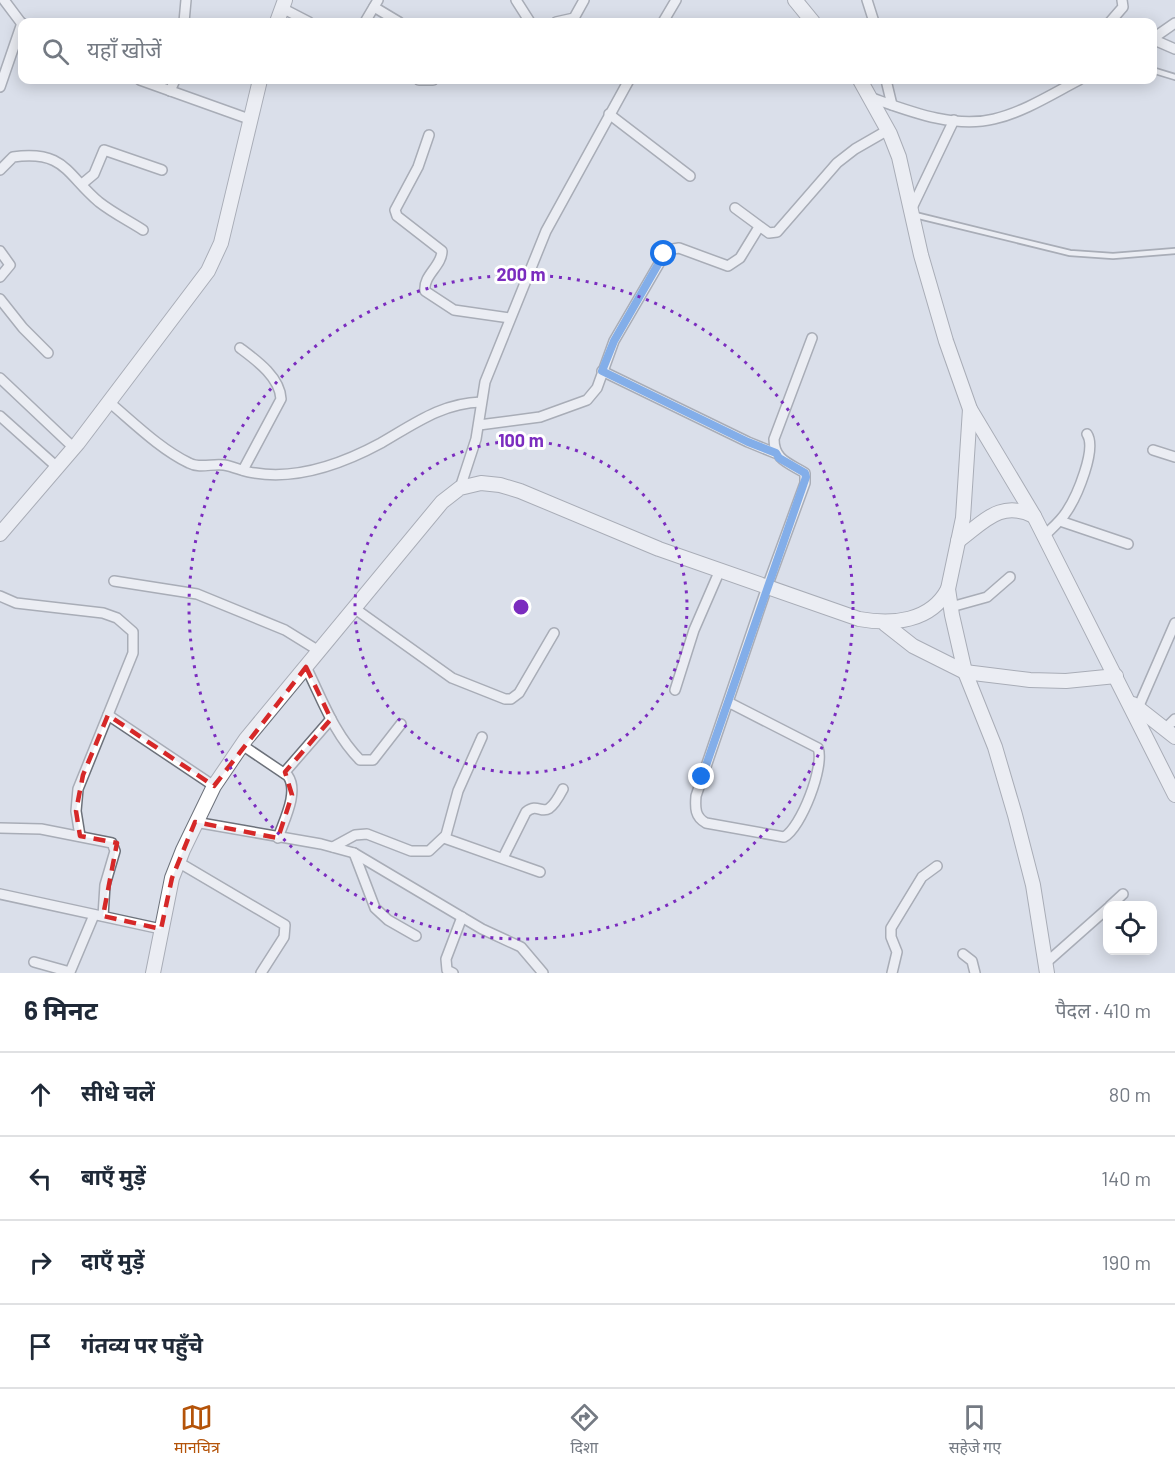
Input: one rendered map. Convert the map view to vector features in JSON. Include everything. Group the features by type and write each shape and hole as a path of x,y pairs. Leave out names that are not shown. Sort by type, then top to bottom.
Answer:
{"street":[{"path":"4,0 18,18"},
{"path":"184,18 186,0"},
{"path":"516,0 527,18"},
{"path":"574,18 584,0"},
{"path":"665,18 676,0"},
{"path":"795,0 810,18"},
{"path":"867,0 873,18"},
{"path":"1114,18 1124,7 1122,0"},
{"path":"283,4 303,18"},
{"path":"367,18 376,4 394,18"},
{"path":"1157,36 1175,23"},
{"path":"0,87 18,35"},
{"path":"1157,41 1175,49"},
{"path":"151,84 249,119"},
{"path":"170,91 173,84"},
{"path":"0,534 74,448 168,326 215,256 230,208 259,84"},
{"path":"460,489 478,425 490,367 510,318 546,231 627,84"},
{"path":"863,84 888,130 899,157 911,212 946,341 970,409 1034,516 1116,676 1134,704 1175,795"},
{"path":"887,84 892,105"},
{"path":"872,98 921,114 977,122 1015,113 1069,84"},
{"path":"609,114 690,176"},
{"path":"911,212 954,120"},
{"path":"735,208 769,233 782,229 837,163 855,149 888,130"},
{"path":"429,135 418,167 395,210 397,216 442,251 441,258 425,283 425,291 454,310 510,318"},
{"path":"82,184 94,174 104,150 162,170"},
{"path":"0,170 13,157 49,157 62,164 100,203 143,230"},
{"path":"478,425 540,417 587,400 593,394 614,341 667,250 679,248 728,266 740,258 759,226"},
{"path":"0,251 10,265 0,277"},
{"path":"0,299 23,328 48,353"},
{"path":"728,702 818,748 821,765 796,827 784,837 706,823 700,820 696,812 696,796 767,587 806,477 805,473 779,458 776,453 777,429 812,338"},
{"path":"240,348 266,371 279,388 281,399 243,470"},
{"path":"602,371 748,442 776,453"},
{"path":"2,380 74,448"},
{"path":"0,392 2,380"},
{"path":"109,402 168,450 190,464 221,464 273,475 313,470 379,444 438,410 466,402 481,402"},
{"path":"153,973 161,929 178,862 214,786 242,745 354,608 442,502 460,489 481,483 520,491 659,549 859,619 885,624 910,620 928,610 944,597 948,589 966,489 970,409"},
{"path":"0,416 57,467"},
{"path":"1044,536 1060,521 1076,495 1091,450 1087,434"},
{"path":"1153,450 1175,457"},
{"path":"958,542 988,516 1003,510 1026,512 1034,516"},
{"path":"1060,521 1128,544"},
{"path":"675,690 694,630 720,570"},
{"path":"951,607 987,597 1010,578"},
{"path":"114,581 197,594 285,630 319,651"},
{"path":"948,589 965,672 995,747 1015,815 1033,885 1047,967"},
{"path":"0,596 16,603 103,613 117,618 130,628 135,639 134,654 78,789 76,811 80,836"},
{"path":"354,608 452,678 505,699 511,699 519,693 554,633"},
{"path":"1134,704 1175,623"},
{"path":"885,624 913,646 965,672 1039,680 1116,676"},
{"path":"306,666 331,719 348,748 365,762 373,760 401,724"},
{"path":"1134,704 1170,733 1175,719"},
{"path":"108,715 214,786"},
{"path":"284,773 331,719"},
{"path":"333,847 355,835 367,834 411,851 424,853 444,838 452,819 458,791 482,737"},
{"path":"242,745 284,773 291,781 292,795 278,838"},
{"path":"503,858 526,812 533,808 549,810 563,789"},
{"path":"195,822 333,847 354,853 462,917 521,947 543,973"},
{"path":"0,828 41,829 107,841 114,846 98,916 70,972 34,962"},
{"path":"444,838 540,872"},
{"path":"354,853 375,908 388,920 416,936"},
{"path":"178,862 285,925 284,937 261,973"},
{"path":"892,973 897,952 891,937 891,928 922,877 937,866"},
{"path":"0,894 161,929"},
{"path":"1116,901 1124,894"},
{"path":"1047,967 1103,913"},
{"path":"453,973 447,970 446,959 462,917"},
{"path":"963,954 972,961 975,973"}],"lane":[{"path":"1157,72 1175,77"},
{"path":"911,212 1070,253 1113,255 1175,251"}],"highlighted area":[{"path":"306,667 331,719 285,772 292,795 278,838 195,822 172,878 161,929 103,916 117,843 80,836 76,811 83,775 108,715 214,786"}],"route":[{"path":"664,254 614,341 602,371 748,442 776,453 779,458 805,473 806,477 702,777"}]}
